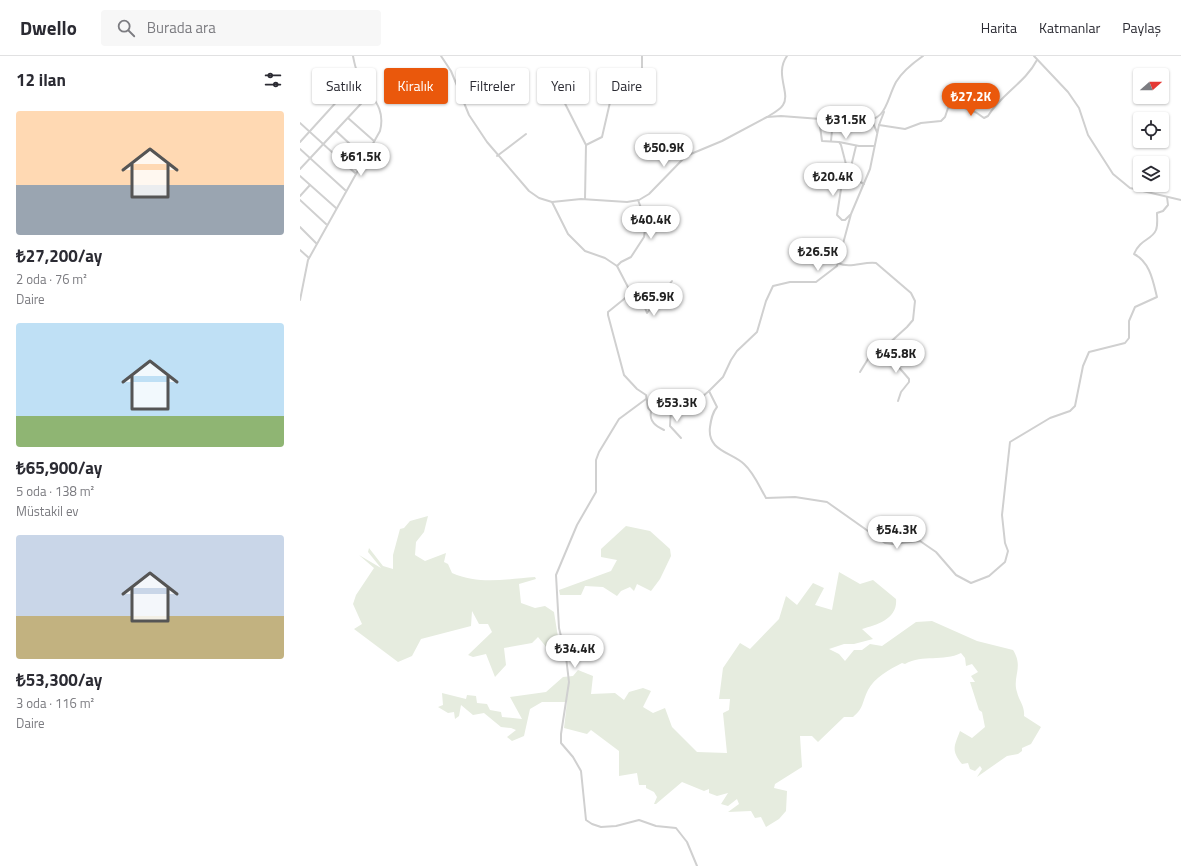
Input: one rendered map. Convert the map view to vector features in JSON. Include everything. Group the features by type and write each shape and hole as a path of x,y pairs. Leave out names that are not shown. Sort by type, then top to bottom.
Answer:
{"street":[{"path":"353,56 357,68"},
{"path":"441,56 451,71 469,115 497,156 529,190 539,198 552,202 585,200 628,202 638,200 649,194 686,156 722,141 767,117 783,105 784,99 781,69 787,56"},
{"path":"586,145 602,137 611,98 642,91 642,56"},
{"path":"651,411 658,412 671,407 678,407 682,409 690,407 710,392 723,377 737,351 757,332 766,301 773,286 790,282 816,282 824,277 838,263 851,214 870,169 879,125 897,82 913,63 922,56"},
{"path":"1034,56 1068,92 1078,108 1088,135 1112,174 1130,188 1181,200"},
{"path":"879,125 905,129 921,123 941,121 945,117 948,108 954,107 974,110 984,118 988,116 1005,94 1029,74 1037,60"},
{"path":"300,300 303,276 309,258 345,190 380,131 383,120 376,101"},
{"path":"300,142 335,104"},
{"path":"300,169 361,104"},
{"path":"565,104 586,145 585,200"},
{"path":"767,117 860,122 872,121 885,111"},
{"path":"348,118 374,142"},
{"path":"819,119 822,141 839,142 856,146 874,146"},
{"path":"831,141 833,120"},
{"path":"872,121 877,133"},
{"path":"300,123 355,173"},
{"path":"336,131 365,158"},
{"path":"497,156 526,134"},
{"path":"839,142 849,176 864,184"},
{"path":"851,214 845,220 842,220 837,215 837,212 841,189 849,176 856,146"},
{"path":"300,149 345,190"},
{"path":"300,176 336,208"},
{"path":"300,196 310,185"},
{"path":"710,392 717,407 713,412 710,424 709,435 712,441 718,449 725,454 734,456 745,465 754,475 766,498 795,497 828,502 885,543 892,544 920,541 936,552 956,575 971,583 990,576 1005,562 1008,551 1005,543 1002,515 1010,442 1050,418 1070,411 1075,406 1083,366 1089,352 1125,343 1130,338 1129,322 1135,307 1156,297 1152,274 1141,259 1134,254 1140,243 1154,234 1157,229 1158,213 1163,211 1168,205 1167,197"},
{"path":"300,200 326,224"},
{"path":"617,266 633,255 646,233 646,221 638,200"},
{"path":"552,202 568,234 585,252 605,258 617,266 630,291 629,295 608,312 608,315 624,375 637,389 646,395 651,411 651,419 654,424 664,430"},
{"path":"300,227 317,243"},
{"path":"300,250 309,258"},
{"path":"838,263 849,265 868,262 876,263 911,293 914,301 912,320 885,347 873,351 860,372"},
{"path":"629,295 644,303 648,313 672,281"},
{"path":"885,347 890,357 909,378 909,382 901,392 898,401"},
{"path":"647,399 619,419 599,452 596,460 596,492 577,525 556,575 559,628 566,657 569,682 561,734 562,743 574,757 580,771 586,820 601,827 616,826 639,820 656,826 676,828 687,842 697,866"},
{"path":"671,407 670,426 681,438"}],"shaded area":[{"path":"428,516 424,532 416,542 415,555 425,561 446,553 444,562 448,564 452,573 462,577 483,580 503,580 535,577 536,579 519,584 521,603 535,608 545,606 554,612 561,656 547,648 538,637 532,643 504,648 506,665 495,677 486,654 473,657 468,655 492,632 488,624 479,624 472,611 471,626 421,639 412,656 398,662 354,629 362,624 353,604 356,595 374,568 359,555 381,568 368,552 369,548 383,566 393,569 393,555 400,529 404,528 410,521"},
{"path":"626,526 650,531 670,549 671,556 660,579 651,591 637,584 634,591 630,587 621,591 617,596 603,587 585,586 581,595 560,595 559,590 611,571 617,560 601,557 601,549"},
{"path":"839,572 860,584 873,580 896,599 896,606 894,612 885,620 862,629 873,639 854,644 844,644 829,649 839,654 845,661 854,650 862,650 870,644 882,646 916,622 932,621 977,641 1013,650 1018,662 1016,687 1024,709 1024,716 1041,727 1031,744 1022,748 1022,751 1018,754 1007,756 977,777 982,769 980,766 975,771 970,769 968,763 962,764 956,755 955,748 960,731 972,738 985,727 982,712 979,710 970,682 975,682 971,676 978,672 972,664 966,666 965,658 961,653 954,656 919,659 905,664 902,663 888,671 874,682 868,690 861,708 853,717 844,717 818,742 812,736 800,736 802,767 775,784 774,788 787,791 786,811 779,819 766,827 761,817 755,818 751,811 728,812 739,804 737,799 728,806 721,804 728,793 717,796 709,793 709,789 704,791 682,782 656,804 654,804 657,797 654,792 646,788 646,785 639,785 637,773 619,776 619,751 591,730 587,734 564,728 567,702 542,702 530,709 524,736 512,741 507,737 516,730 501,727 484,713 473,715 461,705 459,716 455,719 454,712 448,713 438,707 443,705 442,693 466,699 467,695 476,696 477,703 487,704 490,710 501,712 502,717 522,719 510,697 546,692 563,677 573,676 578,670 593,676 591,694 615,693 624,700 629,692 643,688 651,691 643,707 653,713 665,708 672,727 697,752 727,753 723,713 729,710 730,699 719,699 723,668 740,643 750,649 779,619 786,596 797,605 813,583 824,588 815,605 832,610"}]}
